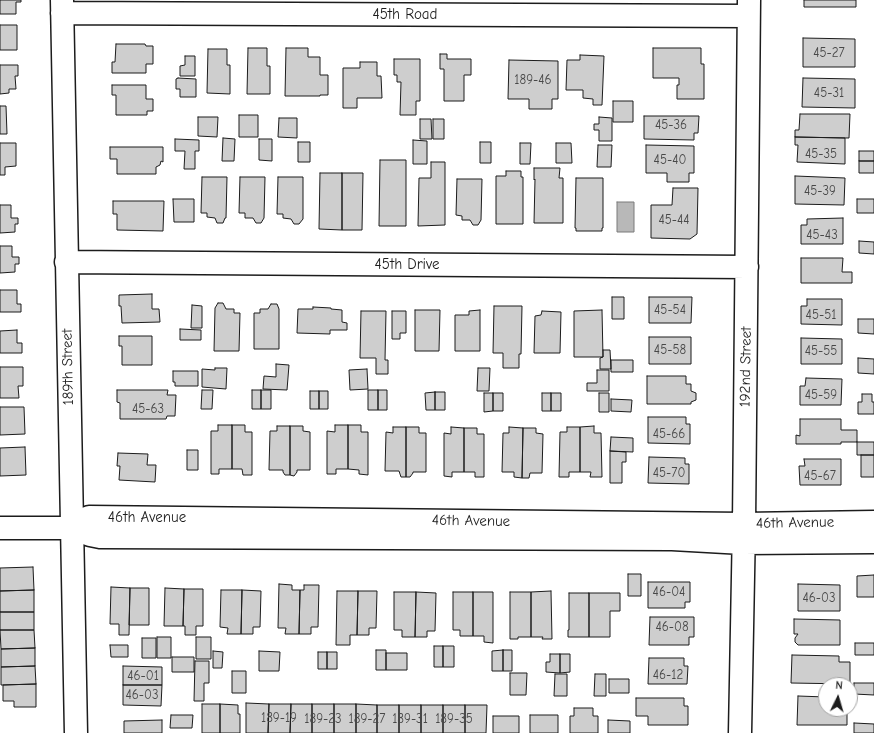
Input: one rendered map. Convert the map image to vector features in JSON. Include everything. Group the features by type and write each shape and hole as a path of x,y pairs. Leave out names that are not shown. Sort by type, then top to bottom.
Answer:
{"street":[{"name":"45th Road","path":"62,7 748,8"},
{"name":"189th Street","path":"62,7 76,733"},
{"name":"192nd Street","path":"740,733 747,267 748,8"},
{"name":"45th Drive","path":"66,262 747,267"},
{"name":"46th Avenue","path":"71,528 89,517 265,528 498,529 744,533 874,542"},
{"name":"46th Avenue","path":"744,533 874,522"},
{"path":"0,528 71,528"}],"shaded area":[{"path":"617,202 634,202 634,232 617,232"}],"building":[{"path":"0,0 21,0 21,2 16,2 16,14 0,14"},
{"path":"804,0 856,0 856,7 804,7"},
{"path":"0,25 17,25 17,50 0,50"},
{"path":"803,38 855,39 855,67 803,67"},
{"path":"116,44 145,44 146,46 153,46 153,64 146,64 146,73 112,73 112,62 115,62"},
{"path":"248,48 267,48 267,66 270,66 270,94 247,94"},
{"path":"286,48 308,48 308,57 320,57 320,75 328,75 328,95 285,96"},
{"path":"653,48 701,48 701,64 704,64 704,99 677,99 677,85 679,85 679,78 653,78"},
{"path":"208,49 227,49 227,65 230,65 230,94 207,93"},
{"path":"440,54 447,54 447,59 471,59 471,75 464,75 464,101 444,101 444,69 440,69"},
{"path":"580,55 604,56 602,105 593,105 593,99 583,98 583,90 566,90 567,60 580,60"},
{"path":"185,56 195,56 195,76 180,76 180,66 185,65"},
{"path":"394,59 420,59 420,101 416,101 416,115 400,115 401,82 397,82 397,75 394,75"},
{"path":"509,60 558,61 558,99 552,99 552,109 529,109 529,99 508,99"},
{"path":"360,62 377,62 377,76 381,76 382,98 357,98 357,108 343,108 343,68 360,68"},
{"path":"0,65 18,65 18,76 15,76 16,89 9,89 9,93 0,94"},
{"path":"803,78 855,79 855,108 802,107"},
{"path":"176,79 196,79 196,97 180,97 180,89 176,89"},
{"path":"112,85 146,85 146,99 153,99 153,111 147,111 147,115 116,115 116,95 112,95"},
{"path":"613,101 633,101 633,122 613,122"},
{"path":"0,106 6,106 7,134 0,134"},
{"path":"800,114 850,114 849,138 795,137 795,130 799,130"},
{"path":"239,115 258,115 258,137 239,137"},
{"path":"644,116 699,116 698,133 694,133 694,140 644,139"},
{"path":"198,117 218,117 217,137 198,136"},
{"path":"599,117 612,118 612,141 599,141 599,130 594,130 594,124 599,124"},
{"path":"279,118 297,118 297,138 278,137"},
{"path":"420,119 431,119 432,139 420,139"},
{"path":"433,119 444,119 444,139 433,139"},
{"path":"795,137 845,138 845,164 797,162 798,145 795,145"},
{"path":"223,138 235,139 234,161 222,161"},
{"path":"175,139 199,140 199,151 195,151 195,169 184,169 185,151 175,151"},
{"path":"259,139 272,139 272,161 259,160"},
{"path":"413,140 427,141 427,164 413,164"},
{"path":"298,142 310,142 310,162 298,162"},
{"path":"480,142 491,142 491,163 480,163"},
{"path":"0,143 16,143 16,166 5,167 5,175 0,175"},
{"path":"520,143 531,143 530,164 520,164"},
{"path":"556,143 571,143 572,163 556,163"},
{"path":"598,145 612,145 611,167 597,167"},
{"path":"646,145 694,146 694,173 689,173 689,182 667,182 667,173 646,173"},
{"path":"110,147 163,147 163,162 161,161 160,165 156,167 156,174 117,174 117,159 110,159"},
{"path":"859,151 874,151 874,161 859,161"},
{"path":"380,160 406,160 406,226 379,226"},
{"path":"859,161 874,161 874,173 859,173"},
{"path":"431,162 445,162 445,225 418,226 419,178 431,178"},
{"path":"534,168 560,168 559,178 563,178 563,223 534,223"},
{"path":"506,171 521,171 521,177 523,177 523,224 496,224 496,176 506,176"},
{"path":"320,173 342,173 342,230 319,229"},
{"path":"342,173 363,173 362,230 342,230"},
{"path":"795,176 845,178 844,205 795,204"},
{"path":"202,177 227,177 226,218 223,223 217,223 215,218 207,217 207,213 201,213"},
{"path":"240,177 265,177 264,218 261,223 256,223 253,218 245,218 245,213 239,213"},
{"path":"278,177 303,177 303,219 299,224 294,224 291,219 283,218 283,214 277,214"},
{"path":"576,178 603,178 602,231 576,231"},
{"path":"457,179 482,179 481,220 478,225 473,225 470,220 462,220 462,216 456,215"},
{"path":"673,188 698,188 697,234 690,239 651,238 651,205 672,205"},
{"path":"173,199 194,199 194,222 174,222"},
{"path":"857,199 874,199 874,213 857,213"},
{"path":"113,201 164,201 163,231 117,230 117,214 113,214"},
{"path":"0,205 11,205 11,218 18,218 18,224 15,224 15,232 0,233"},
{"path":"843,218 843,244 801,244 801,225 807,225 807,219"},
{"path":"859,241 874,242 874,254 859,253"},
{"path":"0,246 12,246 12,257 19,257 19,264 15,264 15,272 0,273"},
{"path":"801,258 843,258 842,272 852,272 852,283 801,283"},
{"path":"0,290 17,290 17,304 21,304 21,312 0,312"},
{"path":"152,294 152,309 159,309 160,322 122,323 119,295"},
{"path":"612,297 624,297 624,319 612,319"},
{"path":"649,297 692,297 691,323 649,323"},
{"path":"807,299 842,299 842,325 801,324 801,306 807,306"},
{"path":"218,303 223,303 226,309 234,309 234,313 240,313 239,351 214,351 215,308"},
{"path":"271,304 277,304 279,309 279,349 254,349 254,313 260,313 260,309 268,309"},
{"path":"192,305 202,306 202,328 191,328"},
{"path":"494,306 522,306 521,354 519,354 519,368 503,368 503,353 493,353"},
{"path":"313,307 342,310 342,322 347,323 347,330 330,330 330,334 297,333 298,309 313,309"},
{"path":"415,310 440,310 439,351 415,351"},
{"path":"480,310 480,351 455,351 455,315 469,315 469,311"},
{"path":"602,310 603,357 574,357 574,311"},
{"path":"361,311 386,311 385,360 388,360 388,374 376,374 376,358 360,358"},
{"path":"392,311 406,311 406,333 400,333 400,339 392,339"},
{"path":"542,311 561,312 560,353 534,353 535,316 541,315"},
{"path":"858,319 874,319 874,334 858,333"},
{"path":"180,329 201,330 201,340 180,340"},
{"path":"17,330 17,343 22,343 22,353 0,353 0,331"},
{"path":"119,336 152,336 152,365 122,365 122,346 119,346"},
{"path":"649,337 691,337 691,364 649,364"},
{"path":"801,338 842,339 842,364 801,364"},
{"path":"603,350 610,350 611,369 600,369 600,358 603,357"},
{"path":"858,358 874,359 874,374 858,373"},
{"path":"611,360 633,360 633,372 611,372"},
{"path":"276,364 289,365 287,390 263,389 264,376 276,377"},
{"path":"0,367 23,367 23,386 18,386 19,398 0,398"},
{"path":"215,368 227,368 226,389 202,387 202,369 215,370"},
{"path":"478,368 490,368 489,391 477,391"},
{"path":"367,369 368,389 350,390 349,370"},
{"path":"597,370 609,370 609,391 587,391 587,383 597,383"},
{"path":"173,371 198,371 198,386 175,386 175,382 173,382"},
{"path":"647,376 686,376 686,384 691,384 691,391 696,393 696,400 691,402 691,404 647,404"},
{"path":"806,378 842,379 841,405 800,405 800,386 805,386"},
{"path":"117,390 168,390 167,395 176,395 175,416 167,416 166,419 120,419 120,403 117,402"},
{"path":"202,390 213,390 212,409 201,409"},
{"path":"252,390 261,390 261,409 252,409"},
{"path":"261,390 271,390 271,409 261,409"},
{"path":"368,390 378,390 378,410 368,410"},
{"path":"378,390 387,390 387,410 378,410"},
{"path":"310,391 319,391 319,409 310,409"},
{"path":"319,391 328,391 328,409 319,409"},
{"path":"435,392 435,410 426,410 425,393"},
{"path":"435,392 445,392 445,410 435,410"},
{"path":"484,393 493,393 493,411 484,412"},
{"path":"493,393 503,393 503,411 493,411"},
{"path":"542,393 551,393 551,411 542,411"},
{"path":"551,393 561,393 561,411 551,411"},
{"path":"599,393 609,393 609,412 599,412"},
{"path":"862,394 872,394 874,414 858,414 858,402 862,402"},
{"path":"611,399 632,400 631,412 611,411"},
{"path":"0,407 24,407 25,434 0,435"},
{"path":"648,417 686,417 686,424 690,424 690,444 648,443"},
{"path":"800,419 841,419 841,430 857,430 857,442 841,442 841,444 796,444 796,435 800,436"},
{"path":"218,425 232,425 232,469 219,469 219,474 211,474 211,431 218,431"},
{"path":"232,425 245,425 245,432 252,432 252,475 243,475 242,469 232,469"},
{"path":"335,425 348,425 348,469 336,469 336,474 327,474 327,431 335,432"},
{"path":"348,425 361,425 361,432 368,432 368,475 359,474 359,470 348,469"},
{"path":"277,426 290,426 290,475 285,475 283,470 269,470 270,431 277,431"},
{"path":"290,426 303,426 303,431 310,432 310,470 297,470 294,476 290,475"},
{"path":"594,426 594,433 601,433 602,477 590,477 591,472 580,472 580,427"},
{"path":"393,427 406,427 406,477 401,477 399,471 385,471 386,432 393,433"},
{"path":"406,427 419,427 419,433 426,433 426,472 413,472 410,477 406,477"},
{"path":"451,427 464,428 464,472 452,472 452,477 444,476 444,433 451,434"},
{"path":"509,427 523,428 522,478 514,477 514,472 502,472 503,433 509,433"},
{"path":"567,427 580,427 580,472 569,472 569,477 559,477 560,432 567,432"},
{"path":"464,428 477,428 477,434 484,434 484,477 475,477 475,472 464,472"},
{"path":"523,428 536,428 536,433 543,434 542,473 530,473 529,478 522,478"},
{"path":"611,437 633,438 633,452 610,451"},
{"path":"857,442 874,442 874,455 857,455"},
{"path":"25,447 26,475 0,476 0,448"},
{"path":"187,450 198,450 198,470 187,470"},
{"path":"610,451 626,452 626,462 622,462 622,483 610,483"},
{"path":"118,453 148,454 147,465 156,465 155,482 119,480 120,466 117,466"},
{"path":"861,455 874,455 874,477 861,477"},
{"path":"649,457 685,458 685,464 689,464 689,484 648,483"},
{"path":"804,459 841,459 841,485 800,485 799,466 805,466"},
{"path":"33,567 34,590 0,591 0,568"},
{"path":"628,574 641,574 641,596 628,596"},
{"path":"874,575 874,597 857,597 857,576"},
{"path":"648,582 690,582 690,602 685,602 685,608 648,608"},
{"path":"279,584 292,585 292,590 300,590 299,634 285,634 286,628 278,628"},
{"path":"798,584 840,585 840,611 798,611"},
{"path":"304,585 319,585 318,627 311,627 311,634 299,634 300,590 304,590"},
{"path":"111,587 130,588 129,635 119,635 119,624 110,624"},
{"path":"130,588 149,588 149,625 129,625"},
{"path":"165,588 184,589 183,626 164,626"},
{"path":"184,589 203,589 203,626 196,626 196,635 185,635 185,626 183,626"},
{"path":"34,590 34,612 0,612 0,591"},
{"path":"221,590 242,590 241,634 227,634 228,628 220,627"},
{"path":"242,590 261,591 260,627 253,627 253,634 241,634"},
{"path":"337,591 358,591 357,635 350,635 350,645 336,645"},
{"path":"358,591 377,591 376,628 369,628 369,635 357,635"},
{"path":"551,591 552,639 531,637 531,592"},
{"path":"394,592 416,592 415,637 402,637 402,630 394,630"},
{"path":"416,592 436,593 435,631 427,631 427,637 415,637"},
{"path":"453,592 473,592 473,636 460,636 460,630 453,630"},
{"path":"473,592 493,592 493,643 484,642 484,636 473,636"},
{"path":"510,592 531,592 531,637 518,637 518,639 510,639"},
{"path":"569,593 589,593 589,637 568,637"},
{"path":"589,593 620,593 620,611 610,611 610,637 589,637"},
{"path":"0,612 34,612 34,630 0,630"},
{"path":"650,617 694,617 694,637 689,637 689,645 649,645"},
{"path":"794,619 840,620 840,645 798,645 795,642 795,638 798,634 794,634"},
{"path":"0,630 34,630 35,648 1,649"},
{"path":"157,637 171,637 171,658 157,658"},
{"path":"196,637 211,637 211,659 196,659"},
{"path":"142,638 156,638 156,658 142,658"},
{"path":"855,643 874,643 874,655 855,655"},
{"path":"110,645 128,645 128,657 111,657"},
{"path":"434,646 443,646 443,667 434,667"},
{"path":"443,646 454,646 454,667 443,667"},
{"path":"35,648 35,666 1,667 1,649"},
{"path":"376,650 386,650 386,670 376,670"},
{"path":"503,650 512,650 512,671 503,671"},
{"path":"503,650 503,671 492,671 492,651"},
{"path":"213,651 223,652 222,668 213,668"},
{"path":"259,651 280,652 279,671 259,671"},
{"path":"318,652 327,652 327,669 318,669"},
{"path":"327,652 337,652 337,669 327,669"},
{"path":"386,653 407,653 407,670 386,670"},
{"path":"550,654 560,654 560,673 546,672 546,662 550,662"},
{"path":"560,654 570,654 570,672 560,673"},
{"path":"792,655 839,656 839,662 850,662 850,677 818,677 818,683 791,683"},
{"path":"172,657 194,657 194,672 172,672"},
{"path":"649,658 684,658 684,666 688,666 687,684 648,684"},
{"path":"195,661 209,661 209,683 204,683 204,701 194,701"},
{"path":"35,666 36,684 1,685 1,667"},
{"path":"123,666 162,667 162,685 123,685"},
{"path":"232,671 246,671 246,693 232,693"},
{"path":"510,673 527,673 526,695 510,695"},
{"path":"555,674 567,674 567,696 554,696"},
{"path":"595,674 606,674 606,696 594,696"},
{"path":"609,679 629,679 629,693 609,693"},
{"path":"858,683 874,683 874,695 858,694"},
{"path":"36,684 36,707 14,707 14,701 3,701 3,685"},
{"path":"123,685 162,685 161,706 123,705"},
{"path":"798,696 818,697 818,717 847,717 847,725 797,725"},
{"path":"636,698 684,698 684,706 688,706 688,725 648,725 648,716 636,716"},
{"path":"246,703 269,704 268,733 246,733"},
{"path":"202,704 220,704 220,733 202,733"},
{"path":"220,704 238,705 238,714 240,714 240,733 220,733"},
{"path":"269,704 291,704 290,733 268,733"},
{"path":"291,704 312,704 312,733 290,733"},
{"path":"312,704 334,704 334,733 312,733"},
{"path":"334,704 356,704 356,733 334,733"},
{"path":"356,704 377,705 377,733 356,733"},
{"path":"377,705 399,705 399,733 377,733"},
{"path":"399,705 421,705 421,733 399,733"},
{"path":"421,705 443,705 443,733 421,733"},
{"path":"443,705 465,705 465,733 443,733"},
{"path":"465,705 487,705 486,733 465,733"},
{"path":"574,708 593,708 593,716 598,716 598,733 570,733 570,716 574,716"},
{"path":"171,715 193,715 192,728 170,728"},
{"path":"530,715 558,715 558,733 530,733"},
{"path":"493,716 519,716 519,733 493,733"},
{"path":"162,720 162,733 124,733 124,721"},
{"path":"608,720 630,721 630,733 608,733"},
{"path":"854,723 874,724 874,733 854,733"}]}
